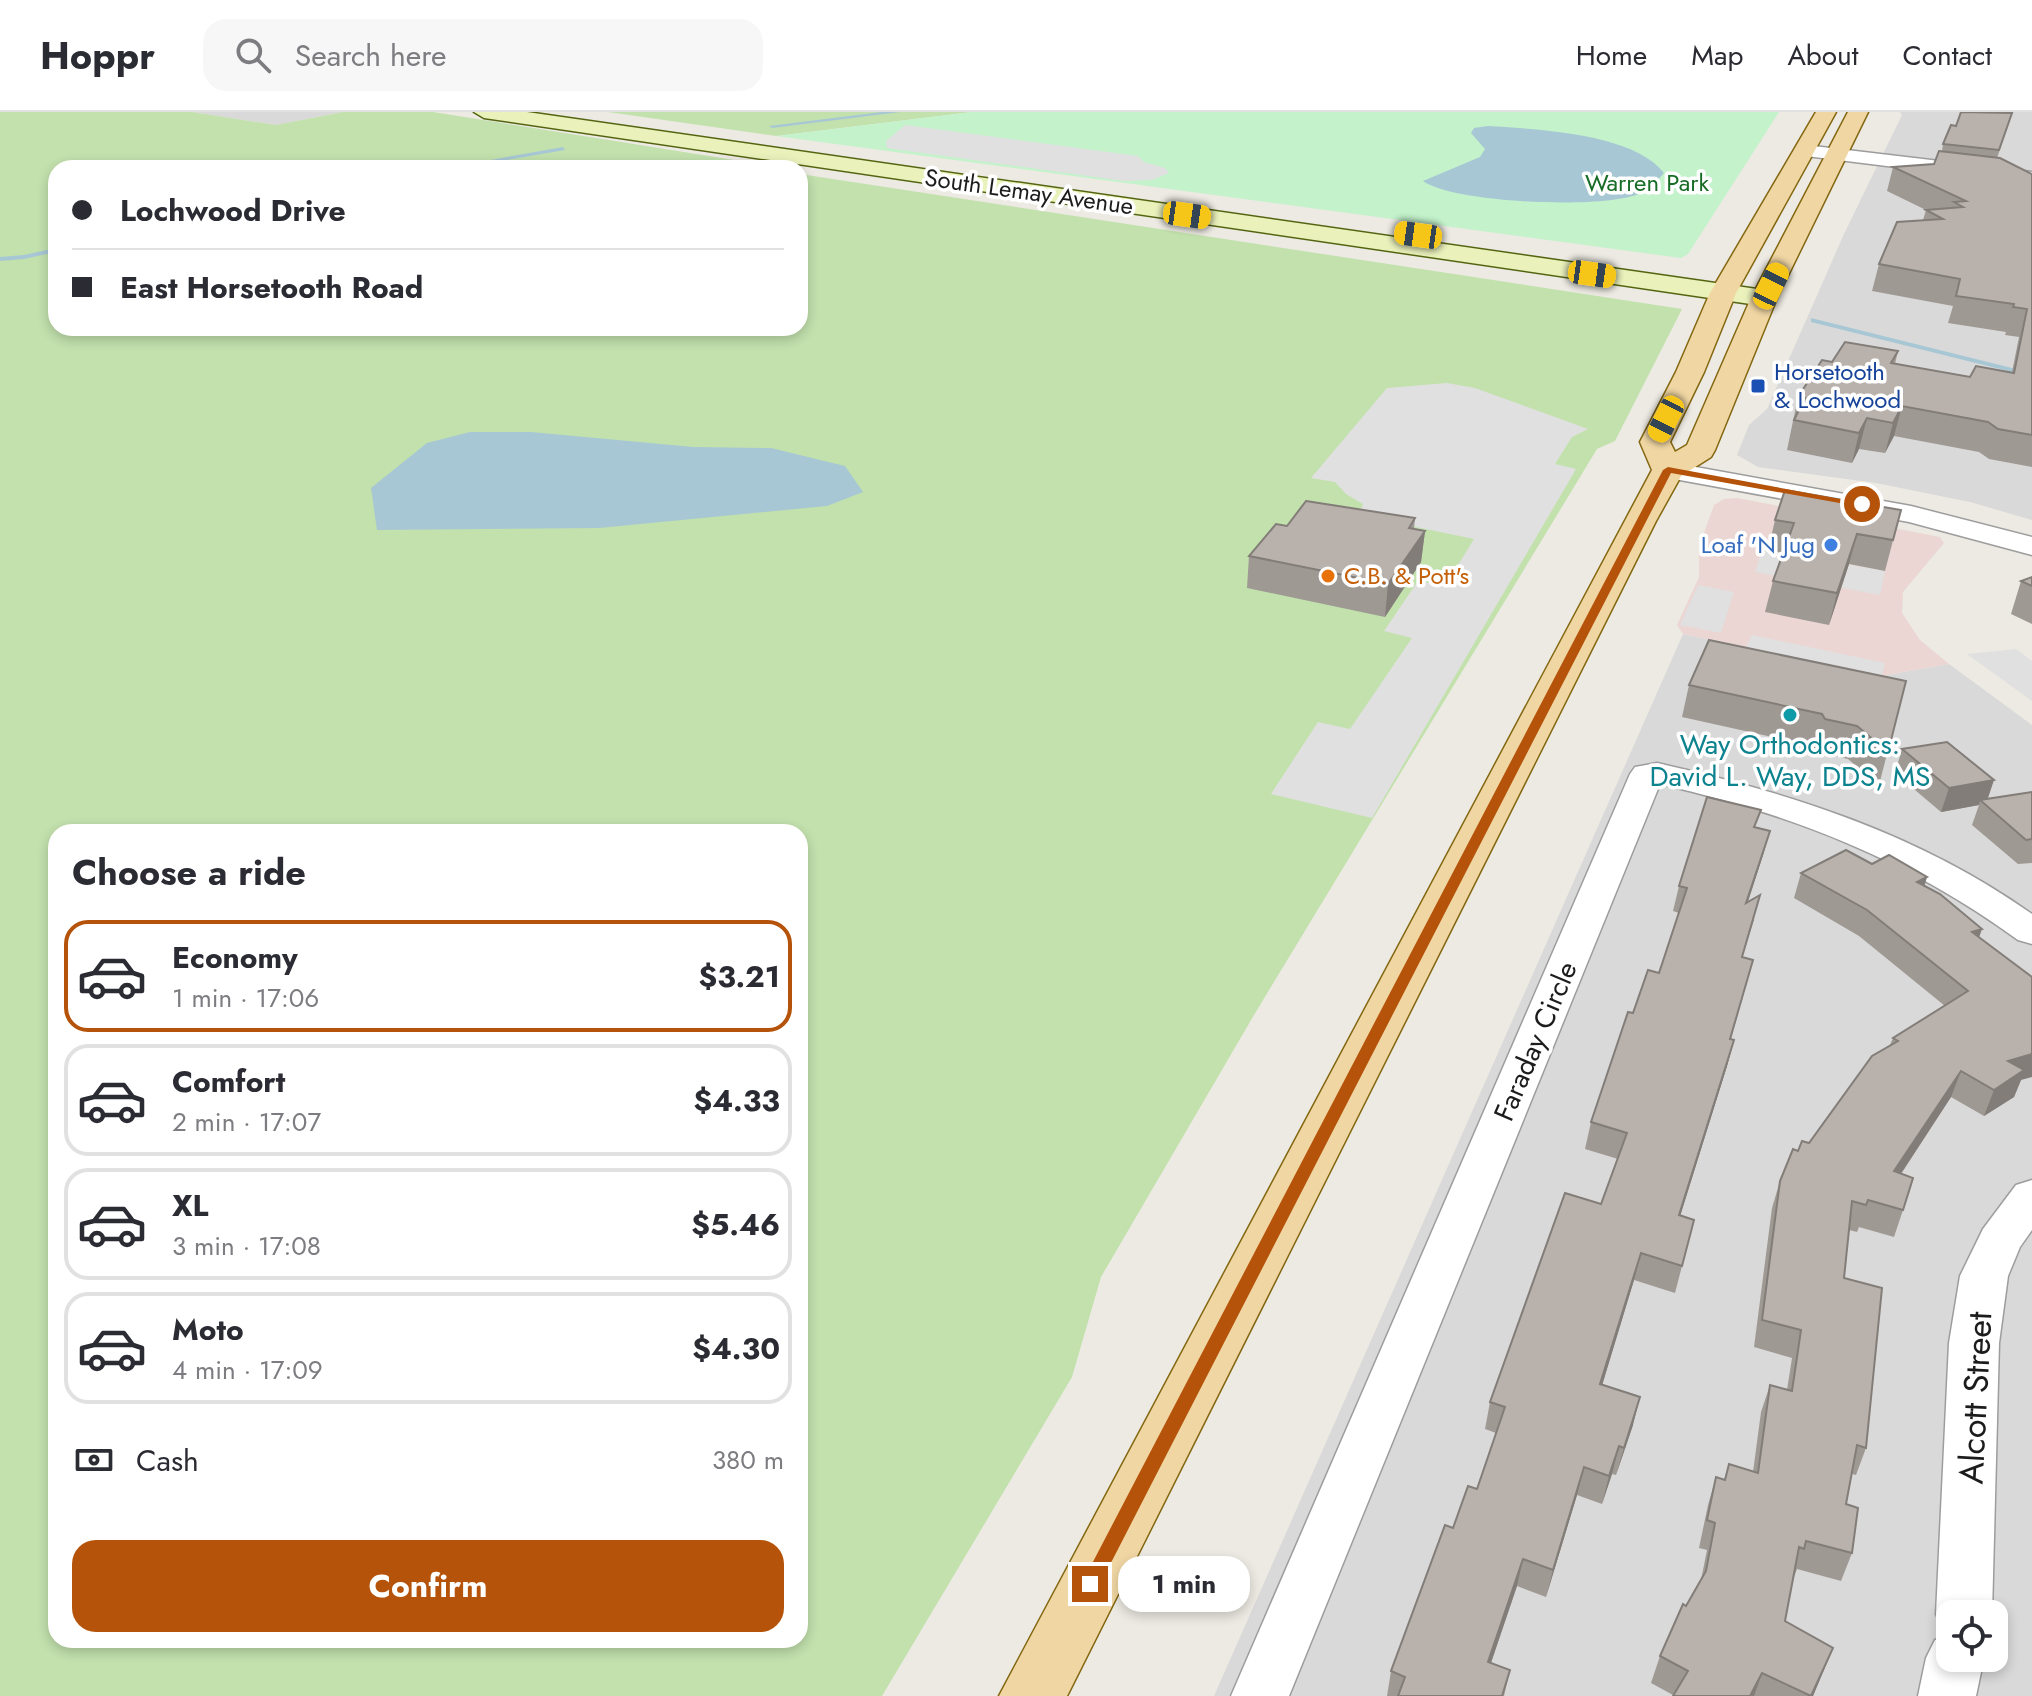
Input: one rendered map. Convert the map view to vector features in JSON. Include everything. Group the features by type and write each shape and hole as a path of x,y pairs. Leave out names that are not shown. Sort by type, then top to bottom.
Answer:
{"main road":[{"name":"South Lemay Avenue","path":"484,112 1727,286"},
{"name":"South Lemay Avenue","path":"554,112 1768,292"},
{"path":"1668,470 1655,442 1690,372 1727,286 1826,112"},
{"path":"1033,1696 1668,470 1700,450 1768,292 1858,112"}],"street":[{"path":"1805,151 2032,178"},
{"path":"1668,470 1898,512 2032,546"},
{"name":"Faraday Circle","path":"1260,1696 1647,774 1657,773 1770,799 1881,840 1949,875 1996,904 2032,932"},
{"name":"Alcott Street","path":"1965,1600 1974,1343 1984,1276 1999,1241 2032,1196"},
{"path":"1947,1696 1952,1672"}],"shaded area":[{"path":"192,112 343,112 276,125"},
{"path":"1900,112 2032,112 2032,520 1970,502 1876,483 1758,467 1737,455 1749,425 1767,409 1844,234 1902,115"},
{"path":"905,125 1138,156 1144,162 1165,168 1169,173 1152,180 1124,181 887,148 886,141"},
{"path":"1447,383 1475,388 1588,429 1572,437 1555,464 1576,469 1372,818 1271,794 1318,722 1350,729 1412,638 1384,631 1418,581 1445,586 1474,539 1358,515 1363,504 1346,494 1335,482 1311,478 1387,388"},
{"path":"1737,498 1940,537 1944,543 1903,592 1902,613 1920,640 1949,664 1881,676 1683,634 1677,625 1699,577 1699,547 1714,505 1724,499"},
{"path":"1762,549 1885,571 1880,595 1755,572"},
{"path":"1698,585 1734,592 1721,633 1680,625"},
{"path":"1683,634 1881,676 1949,664 2032,725 2032,1696 1214,1696"},
{"path":"1752,635 1885,663 1874,708 1744,651"},
{"path":"2016,649 2032,661 2032,701 1967,654"}],"green space":[{"path":"0,112 192,112 276,125 343,112 433,112 735,160 48,160 48,336 808,336 808,175 1682,309 1615,441 1597,449 1254,1015 1101,1277 1072,1377 882,1696 0,1696"},
{"path":"608,112 972,112 776,136"},
{"name":"Warren Park","path":"972,112 1779,112 1688,254 1681,258 776,136"}],"water":[{"path":"1488,126 1556,132 1608,141 1650,160 1664,173 1641,193 1596,201 1496,199 1440,189 1423,181 1480,157 1485,149 1471,133 1474,128"},
{"path":"470,432 531,432 693,447 771,448 845,466 863,492 827,506 599,528 377,530 371,488 427,443"}],"building":[{"path":"1961,112 2012,113 1999,150 1943,144 1951,125 1956,126"},
{"path":"1939,151 2000,158 2032,174 2032,435 1998,429 1988,422 1902,406 1893,423 1867,418 1859,433 1794,420 1805,398 1798,397 1822,360 1832,362 1845,342 1898,351 1891,363 1970,377 1976,366 2014,373 2027,309 2013,307 2014,304 1956,296 1960,279 1879,264 1897,222 1943,219 1926,210 1963,207 1954,202 1966,201 1893,167 1934,164"},
{"path":"1785,490 1901,510 1893,540 1857,534 1837,593 1773,581 1794,523 1775,520"},
{"path":"1306,501 1415,518 1409,528 1425,531 1388,584 1249,556 1276,524 1287,526"},
{"path":"2032,577 2032,586 2021,581"},
{"path":"1709,640 1906,681 1888,752 1857,726 1825,719 1822,714 1689,685"},
{"path":"1947,742 1994,780 1949,788 1902,749"},
{"path":"2032,792 2032,839 2026,840 1980,800"},
{"path":"1707,797 1761,810 1754,827 1770,831 1746,903 1760,895 1742,957 1753,960 1730,1039 1734,1040 1679,1215 1694,1220 1682,1266 1641,1253 1600,1384 1640,1397 1624,1448 1619,1446 1609,1476 1584,1467 1553,1570 1523,1559 1488,1662 1510,1670 1502,1696 1398,1696 1405,1677 1391,1671 1445,1525 1453,1528 1468,1486 1477,1489 1505,1407 1490,1402 1565,1193 1601,1204 1627,1133 1591,1122 1628,1012 1633,1013 1648,970 1659,973 1687,888 1679,886"},
{"path":"1846,850 1872,864 1889,855 1927,877 1917,882 1940,894 1982,929 1972,932 2032,977 2032,1054 2008,1061 2024,1070 1994,1090 1961,1071 1894,1171 1913,1178 1903,1210 1868,1200 1866,1205 1852,1201 1844,1278 1882,1288 1866,1448 1857,1445 1846,1504 1858,1508 1852,1553 1806,1541 1804,1549 1799,1547 1785,1621 1833,1648 1811,1696 1762,1673 1750,1696 1673,1696 1688,1671 1660,1656 1683,1604 1686,1606 1706,1571 1715,1523 1707,1520 1716,1477 1725,1480 1729,1464 1758,1473 1770,1385 1792,1391 1801,1330 1762,1320 1780,1181 1793,1149 1798,1151 1802,1141 1809,1143 1872,1056 1898,1041 1893,1038 1968,991 1867,910 1801,873"}],"waterway":[{"path":"772,126 897,112"},
{"path":"497,160 563,149"},
{"path":"0,259 48,252"},
{"path":"1814,320 2032,375"}],"place":[{"name":"Horsetooth & Lochwood","path":"1758,386"},
{"name":"Loaf 'N Jug","path":"1831,545"},
{"name":"C.B. & Pott's","path":"1328,576"},
{"name":"Way Orthodontics: David L. Way, DDS, MS","path":"1790,715"}],"route":[{"path":"1090,1584 1668,470 1862,504"}]}
